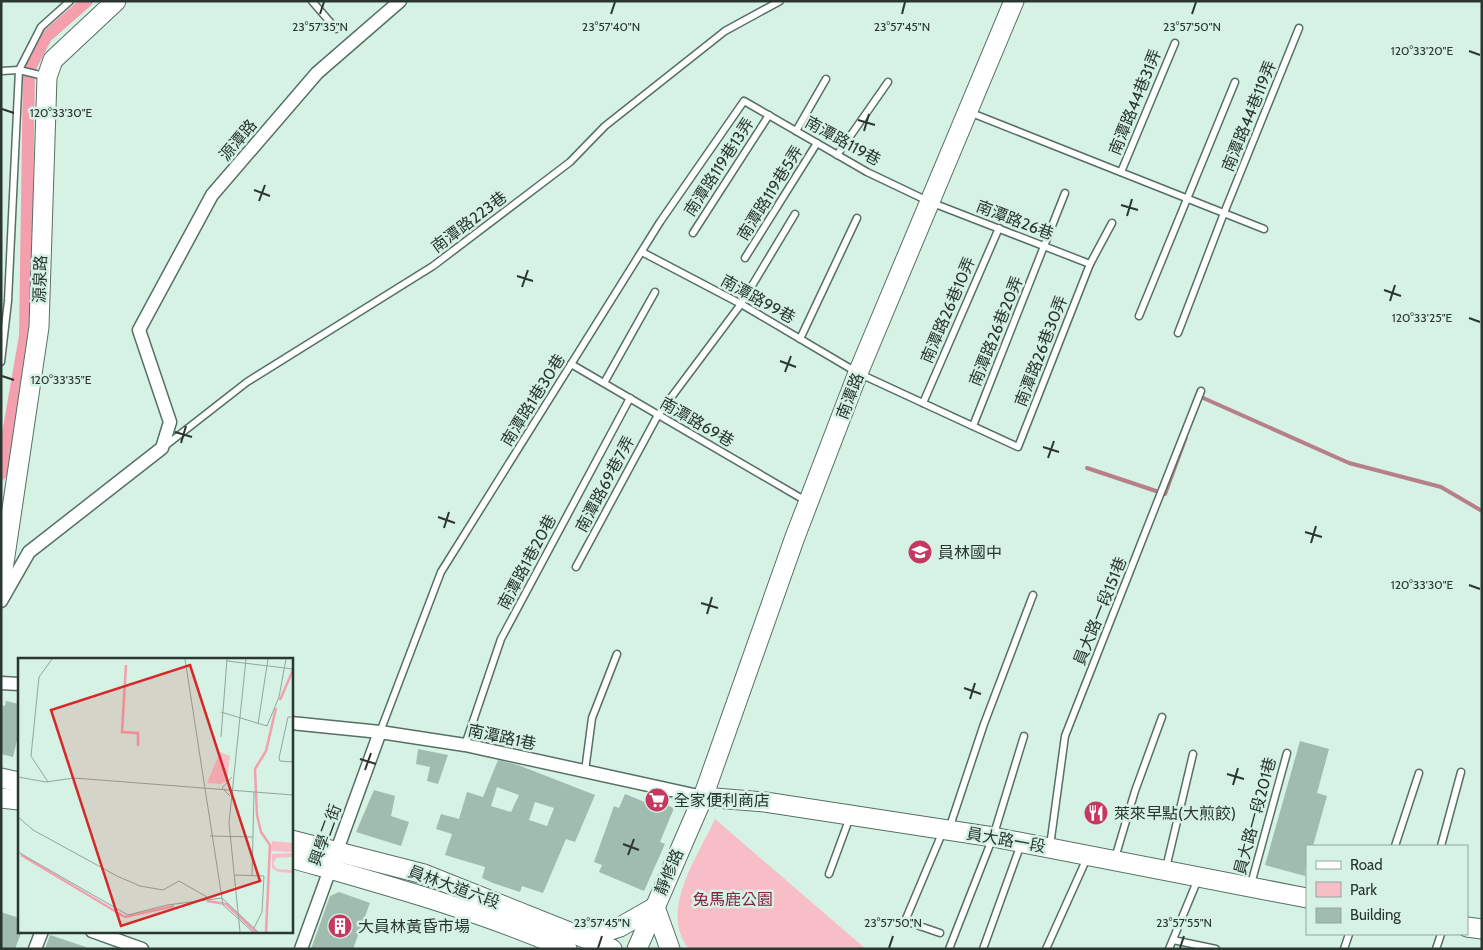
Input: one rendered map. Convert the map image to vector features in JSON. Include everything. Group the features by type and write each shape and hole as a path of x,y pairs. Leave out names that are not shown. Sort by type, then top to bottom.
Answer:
{"street":[{"name":"源泉路","path":"1,583 39,327 47,77 53,60 116,1"},
{"name":"源潭路","path":"162,448 170,422 140,330 212,196 317,72 400,1"},
{"name":"南潭路","path":"703,797 808,503 858,373 1014,1"},
{"path":"1,601 29,552 162,448"},
{"path":"1,683 18,684"},
{"name":"南潭路1巷","path":"292,724 380,732 465,746 703,797"},
{"name":"興學二街","path":"301,949 380,732"},
{"path":"1,778 18,782"},
{"name":"員大路一段","path":"703,797 765,802 946,830 1115,859 1306,898"},
{"name":"靜修路","path":"637,949 703,797"},
{"path":"1,798 18,800"},
{"name":"員林大道六段","path":"292,840 424,874 612,949"},
{"name":"員林大道六段","path":"292,858 418,894 526,931 567,949"},
{"path":"586,938 620,927 654,907 670,949"},
{"path":"1468,927 1482,929"},
{"path":"35,949 42,932"},
{"path":"95,932 142,949"}],"lane":[{"path":"1,362 8,301 19,70 41,27 70,1"},
{"path":"312,1 336,29"},
{"name":"南潭路223巷","path":"162,448 248,382 433,266 570,162 605,126 725,31 780,1"},
{"name":"南潭路44巷119弄","path":"1178,333 1299,28"},
{"name":"南潭路44巷31弄","path":"1121,172 1175,43"},
{"path":"1,71 19,70 47,77"},
{"path":"796,131 826,79"},
{"path":"837,155 888,82"},
{"path":"1139,316 1235,82"},
{"name":"南潭路119巷","path":"744,101 866,172 930,202"},
{"name":"南潭路1巷30巷","path":"380,732 441,572 642,252 744,101"},
{"path":"968,112 1264,229"},
{"name":"南潭路119巷13弄","path":"693,233 769,115"},
{"name":"南潭路119巷5弄","path":"746,258 817,143"},
{"name":"南潭路26巷20弄","path":"973,426 1065,193"},
{"name":"南潭路26巷","path":"930,202 1090,264"},
{"name":"南潭路69巷7弄","path":"576,567 658,415 740,304 795,214"},
{"path":"800,339 857,218"},
{"name":"南潭路26巷30弄","path":"1018,447 1090,264 1112,224"},
{"name":"南潭路26巷10弄","path":"923,403 998,228"},
{"name":"南潭路99巷","path":"642,252 740,304 858,373 1018,447"},
{"path":"604,383 655,292"},
{"name":"南潭路69巷","path":"571,364 808,503"},
{"name":"員大路一段151巷","path":"1049,848 1065,736 1201,391"},
{"name":"南潭路1巷20巷","path":"465,746 501,639 630,398"},
{"path":"940,933 905,921 946,830 1033,595"},
{"path":"585,771 592,718 617,654"},
{"path":"1115,859 1135,792 1162,717"},
{"path":"949,949 993,838 1024,736"},
{"name":"員大路一段201巷","path":"1250,887 1286,753"},
{"path":"1166,869 1193,754"},
{"path":"1441,845 1461,772"},
{"path":"1395,845 1419,773"},
{"path":"829,874 851,815"},
{"path":"983,949 1022,843"},
{"path":"1046,949 1088,854"},
{"path":"1170,949 1200,876"},
{"path":"1344,949 1349,935"},
{"path":"1436,949 1441,935"},
{"path":"1173,940 1216,949"}],"green space":[{"name":"兔馬鹿公園","path":"715,819 866,949 689,949 681,934 678,918 679,901 691,867"}],"building":[{"path":"6,701 18,704 18,736 13,757 1,754 1,705 5,706"},
{"path":"1300,741 1329,749 1317,793 1327,796 1313,845 1306,845 1305,876 1265,865"},
{"path":"418,749 448,755 438,784 427,781 430,767 416,764"},
{"path":"498,760 518,765 595,795 575,842 566,839 543,893 522,886 520,892 493,883 482,878 485,867 445,855 452,834 436,829 441,814 459,819 467,792 483,797","holes":["497,787 519,795 511,812 491,806","535,802 554,808 547,826 529,820"]},
{"path":"374,790 395,796 391,816 409,822 401,846 356,832"},
{"path":"625,794 652,805 655,800 674,808 660,842 665,844 644,891 599,872 602,865 594,862 614,806 619,808"},
{"name":"大員林黃昏市場","path":"339,892 370,903 353,949 311,949 330,896"},
{"path":"1,912 18,918 18,932 22,932 15,949 1,949"},
{"path":"50,935 86,947 86,949 45,949"}],"waterway":[{"path":"1,474 25,336 29,70 46,37 87,1"},
{"path":"1200,400 1201,397 1349,463 1441,487 1482,511"},
{"path":"1087,468 1165,494 1186,437"}],"place":[{"name":"員林國中","path":"920,552"},
{"name":"全家便利商店","path":"657,800"},
{"name":"萊來早點(大煎餃)","path":"1096,813"},
{"name":"大員林黃昏市場","path":"340,926"}]}
